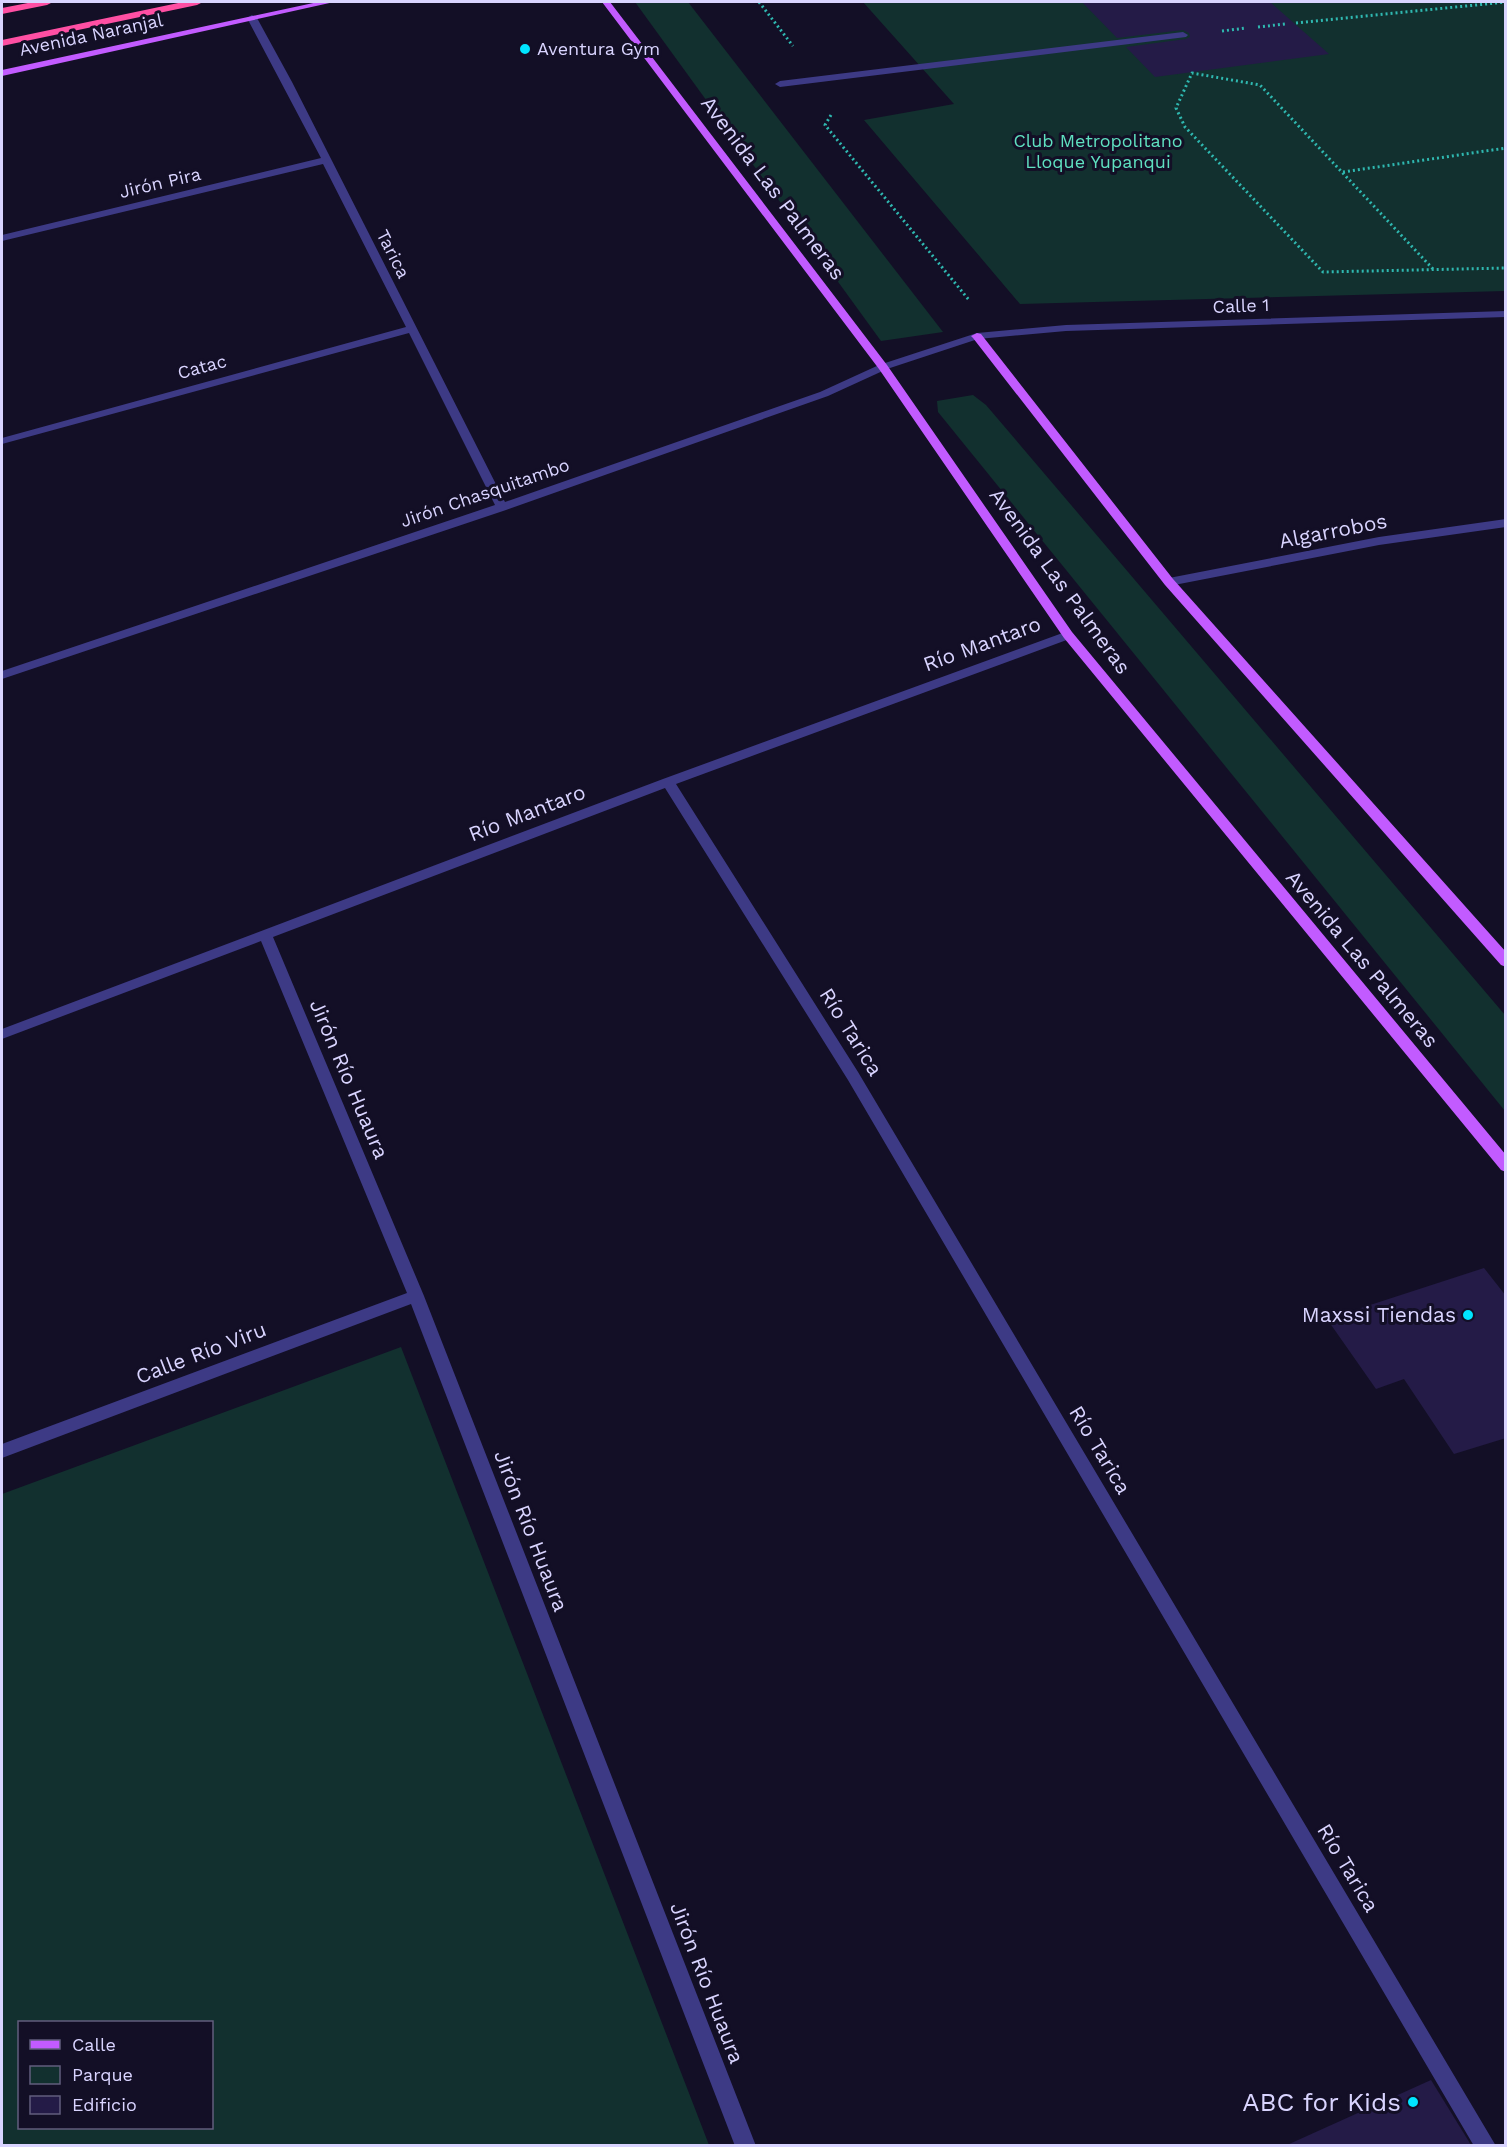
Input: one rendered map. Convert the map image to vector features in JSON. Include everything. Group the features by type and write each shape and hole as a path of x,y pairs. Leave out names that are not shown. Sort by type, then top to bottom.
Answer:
{"highway":[{"name":"Avenida Naranjal","path":"2,11 47,2"},
{"name":"Avenida Naranjal","path":"2,43 197,2"}],"main road":[{"name":"Avenida Naranjal","path":"2,72 329,2"},
{"name":"Avenida Las Palmeras","path":"606,2 883,367 1068,635 1506,1166"},
{"path":"977,336 1169,582 1506,962"}],"street":[{"name":"Tarica","path":"252,18 327,160 502,507"},
{"path":"780,84 1183,35"},
{"name":"Jirón Pira","path":"2,238 327,160"},
{"name":"Calle 1","path":"977,336 1066,328 1506,314"},
{"name":"Catac","path":"2,441 412,329"},
{"name":"Jirón Chasquitambo","path":"2,675 502,507 824,394 883,367 977,336"},
{"name":"Algarrobos","path":"1169,582 1379,541 1506,524"},
{"name":"Río Mantaro","path":"2,1034 668,782 1068,635"},
{"name":"Río Tarica","path":"668,782 853,1076 1486,2145"},
{"name":"Jirón Río Huaura","path":"265,935 416,1296 746,2145"},
{"name":"Calle Río Viru","path":"2,1451 416,1296"}],"path":[{"path":"759,2 818,79 835,109 825,125 970,302"},
{"path":"1467,2 1471,5"},
{"path":"1296,23 1506,2"},
{"path":"1258,27 1285,24"},
{"path":"1218,31 1246,28"},
{"path":"1433,269 1260,85 1192,73 1176,108 1185,127 1323,272 1506,268"},
{"path":"1343,172 1506,148"}],"green space":[{"path":"635,2 688,2 943,332 881,341"},
{"name":"Club Metropolitano Lloque Yupanqui","path":"863,2 1505,2 1505,291 1020,304 864,120 954,104"},
{"path":"973,395 986,405 1505,1015 1505,1111 938,412 937,401"},
{"path":"401,1347 709,2145 2,2145 2,1494"}],"building":[{"path":"1082,2 1270,2 1329,54 1155,77 1126,47 1186,39 1190,37 1189,33 1183,30 1117,38"},
{"path":"1484,1268 1506,1296 1506,1438 1454,1454 1404,1379 1376,1389 1327,1319"},
{"name":"ABC for Kids","path":"1431,2080 1471,2145 1287,2145"}],"place":[{"name":"Aventura Gym","path":"525,49"},
{"name":"Maxssi Tiendas","path":"1468,1315"},
{"name":"ABC for Kids","path":"1413,2102"}]}
